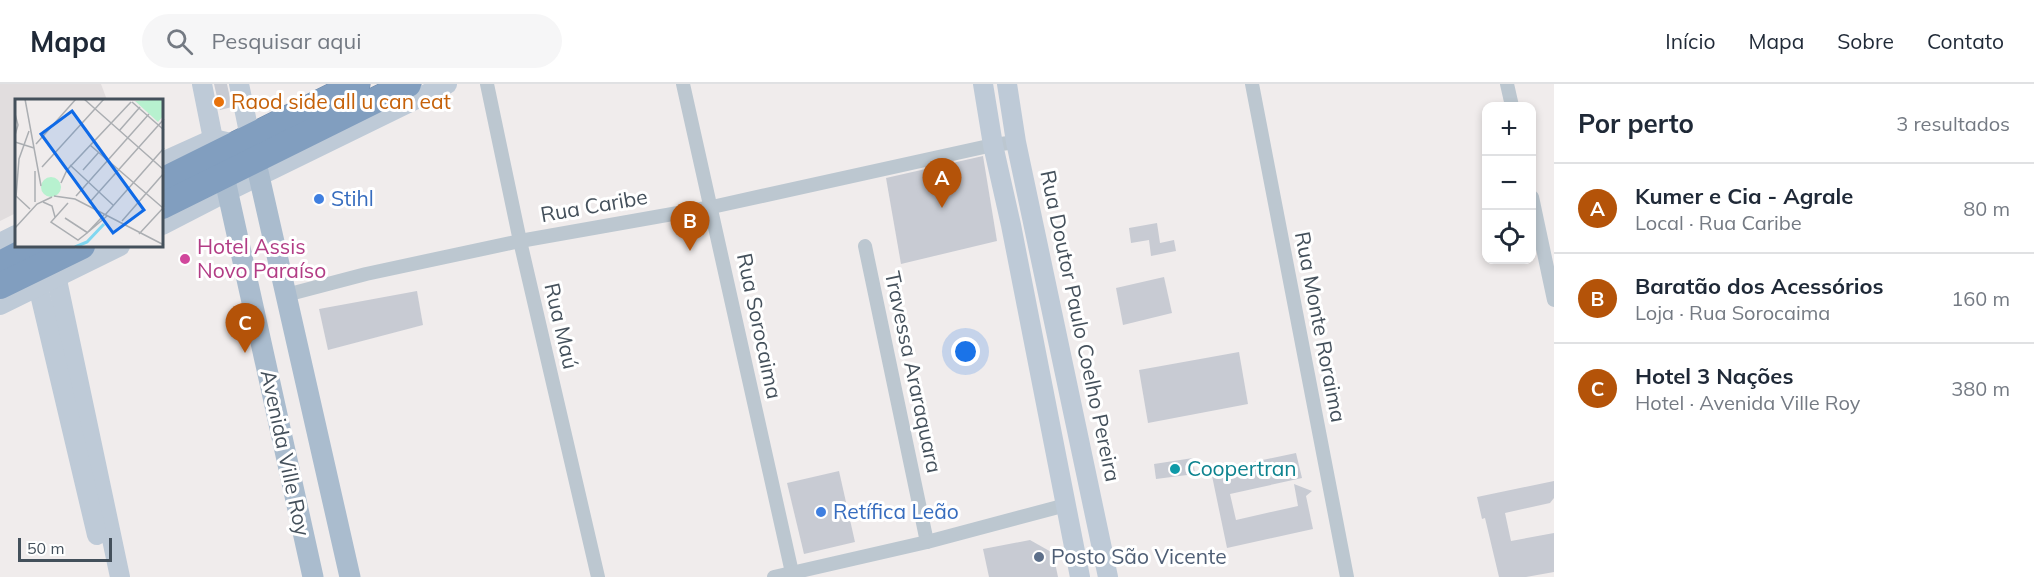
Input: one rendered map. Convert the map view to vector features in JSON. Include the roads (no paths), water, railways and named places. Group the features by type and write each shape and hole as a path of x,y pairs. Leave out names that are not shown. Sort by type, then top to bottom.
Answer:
{"highway":[{"path":"164,205 357,84"},
{"path":"164,180 235,159 408,84"},
{"path":"0,286 44,268 79,248"},
{"path":"0,264 44,268"}],"main road":[{"name":"Avenida Ville Roy","path":"202,84 235,159 286,295 350,577"},
{"name":"Avenida Ville Roy","path":"239,84 235,159 313,577"},
{"path":"164,162 235,159 447,84"},
{"path":"983,84 993,145 1011,225 1080,577"},
{"name":"Rua Doutor Paulo Coelho Pereira","path":"1006,84 1108,577"},
{"path":"164,223 235,159"},
{"path":"0,243 15,236"},
{"path":"0,305 44,268 113,248"},
{"path":"44,268 108,564 120,577"}],"street":[{"name":"Rua Maú","path":"487,84 520,241 598,577"},
{"name":"Rua Sorocaima","path":"683,84 793,575"},
{"name":"Rua Monte Roraima","path":"1252,84 1347,577"},
{"path":"1507,84 1511,102"},
{"name":"Rua Caribe","path":"286,295 366,274 520,241 712,207 993,145 1017,142"},
{"path":"1535,210 1554,300"},
{"name":"Travessa Araraquara","path":"865,246 927,542"},
{"path":"774,577 793,575 927,542 1065,505"}],"place":[{"name":"Raod side all u can eat","path":"219,102"},
{"name":"Stihl","path":"319,199"},
{"name":"Kumer e Cia - Agrale","path":"942,208"},
{"name":"Baratão dos Acessórios","path":"690,251"},
{"name":"Hotel Assis Novo Paraíso","path":"185,259"},
{"name":"Hotel 3 Nações","path":"245,353"},
{"name":"Coopertran","path":"1175,469"},
{"name":"Retífica Leão","path":"821,512"},
{"name":"Posto São Vicente","path":"1039,557"}]}
